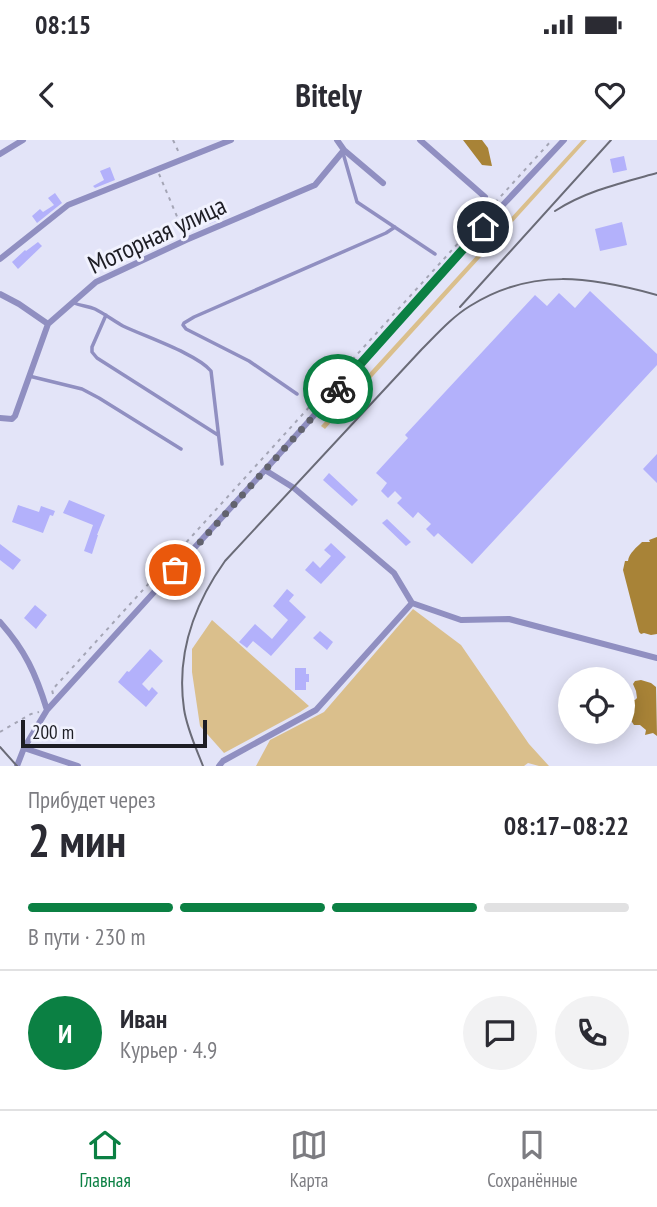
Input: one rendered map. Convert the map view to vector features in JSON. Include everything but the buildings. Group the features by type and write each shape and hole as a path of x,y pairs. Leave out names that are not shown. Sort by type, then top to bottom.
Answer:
{"street":[{"path":"0,154 23,140"},
{"path":"0,259 68,205 231,140"},
{"path":"337,140 343,152 383,183"},
{"path":"420,140 485,197"},
{"path":"17,766 24,748 47,710 564,140"},
{"name":"Моторная улица","path":"0,418 12,419 15,416 48,324 96,282 315,185 343,152"},
{"path":"0,294 48,324"},
{"path":"265,470 293,488 394,573 412,603 461,620 509,619 657,659"},
{"path":"219,766 223,761 316,710 412,603"},
{"path":"0,622 28,658 47,710"},
{"path":"24,748 78,766"}],"lane":[{"path":"343,152 358,202 435,254"},
{"path":"297,394 248,361 186,329 184,323 395,227"},
{"path":"72,302 92,307 122,325 207,366 211,371 222,464"},
{"path":"106,315 92,347 97,358 219,435"},
{"path":"29,376 82,389 181,449"}],"path":[{"path":"173,140 182,160"},
{"path":"53,695 52,690 552,140"},
{"path":"158,169 186,240"},
{"path":"0,732 31,714 47,710"}],"shaded area":[{"path":"463,140 482,140 488,148 492,166 482,165"},
{"path":"582,140 587,140 325,429 321,426"},
{"path":"657,537 657,634 641,634 623,570 625,561 628,561 642,542 650,542 649,540"},
{"path":"413,609 461,645 529,744 549,766 528,763 524,766 256,766 270,740 324,712"},
{"path":"212,620 309,706 224,753 200,726 192,672 192,649"},
{"path":"641,680 656,687 657,736 653,733 645,735 646,730 635,725 635,681"}],"railway":[{"path":"460,307 611,140"},
{"path":"555,211 591,193 657,173"},
{"path":"203,766 187,724 182,689 185,650 204,595 225,561 422,349 463,310 516,285 562,279 585,280 657,295"},
{"path":"0,747 17,766"}],"way so far":[{"path":"175,570 338,389"}],"route":[{"path":"338,389 483,227"}]}
